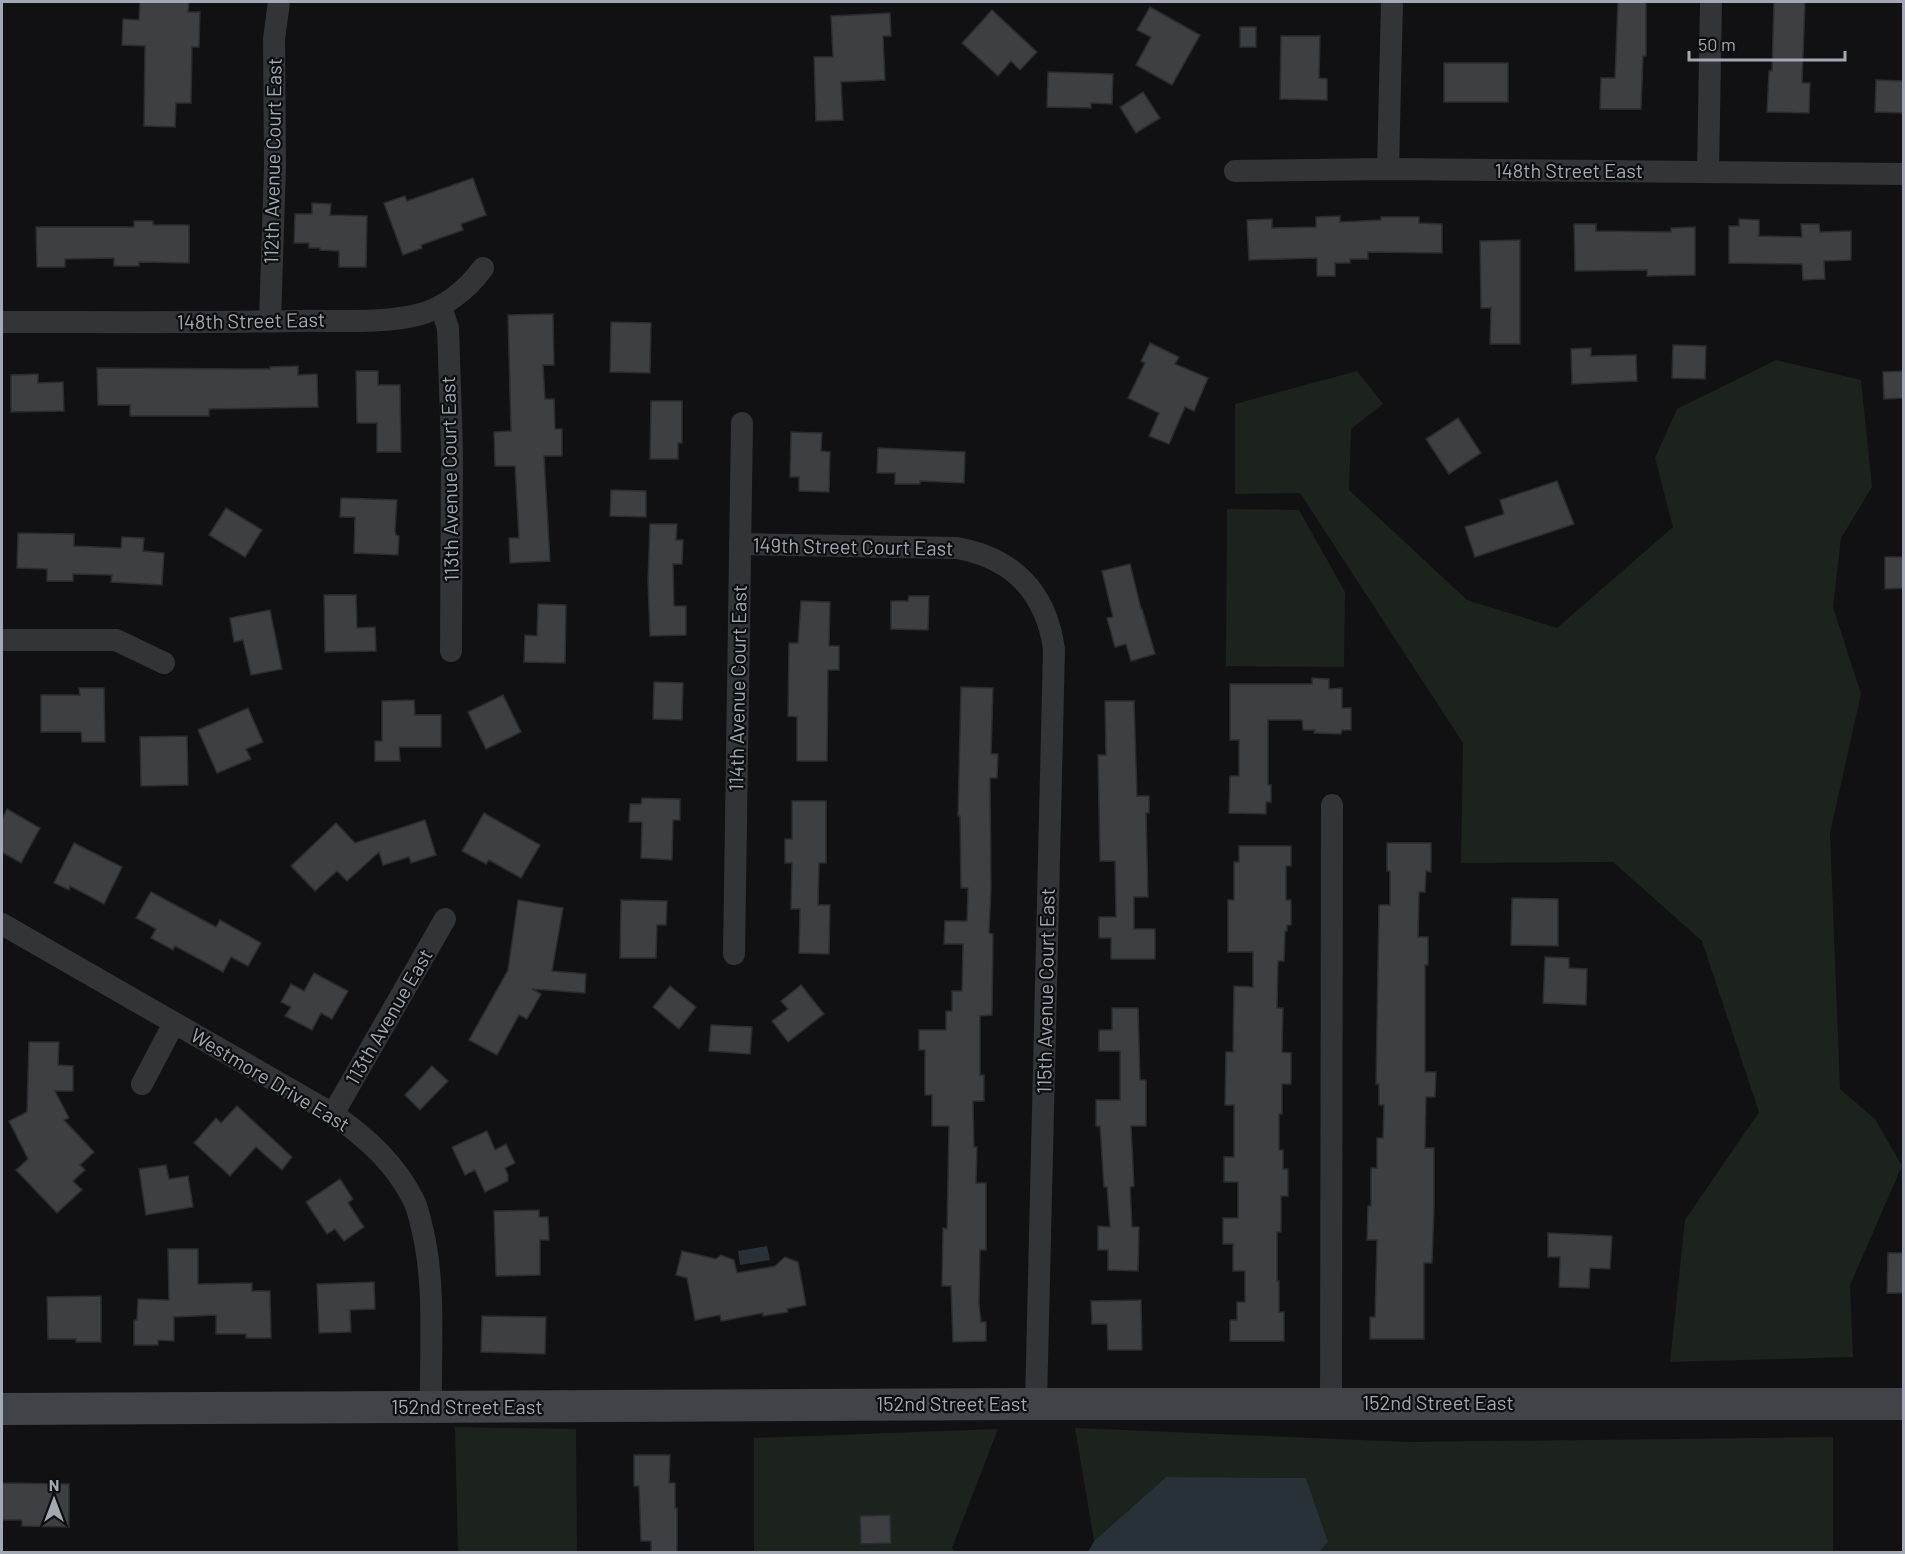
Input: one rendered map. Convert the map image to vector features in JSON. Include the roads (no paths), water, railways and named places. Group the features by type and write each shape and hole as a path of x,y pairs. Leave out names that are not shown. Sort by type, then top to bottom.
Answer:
{"main road":[{"name":"152nd Street East","path":"2,1409 1331,1403 1904,1404"}],"street":[{"name":"112th Avenue Court East","path":"270,321 275,166 274,39 279,2"},
{"path":"1388,169 1392,2"},
{"path":"1708,172 1711,2"},
{"name":"148th Street East","path":"1235,171 1388,169 1904,174"},
{"name":"148th Street East","path":"2,322 397,319 420,315 441,307 476,277 483,268"},
{"name":"113th Avenue Court East","path":"441,307 448,328 452,438 451,651"},
{"name":"114th Avenue Court East","path":"734,954 742,423"},
{"name":"149th Street Court East","path":"740,544 957,548 991,558 1007,566 1028,586"},
{"name":"115th Avenue Court East","path":"1028,586 1038,598 1046,614 1054,649 1036,1404"},
{"path":"2,640 116,640 164,663"},
{"path":"1331,1403 1332,805"},
{"name":"113th Avenue East","path":"333,1114 445,919"},
{"name":"Westmore Drive East","path":"2,924 333,1114 381,1152 406,1185 416,1203 429,1257 431,1407"},
{"name":"Westmore Drive East","path":"142,1084 174,1023"}]}
